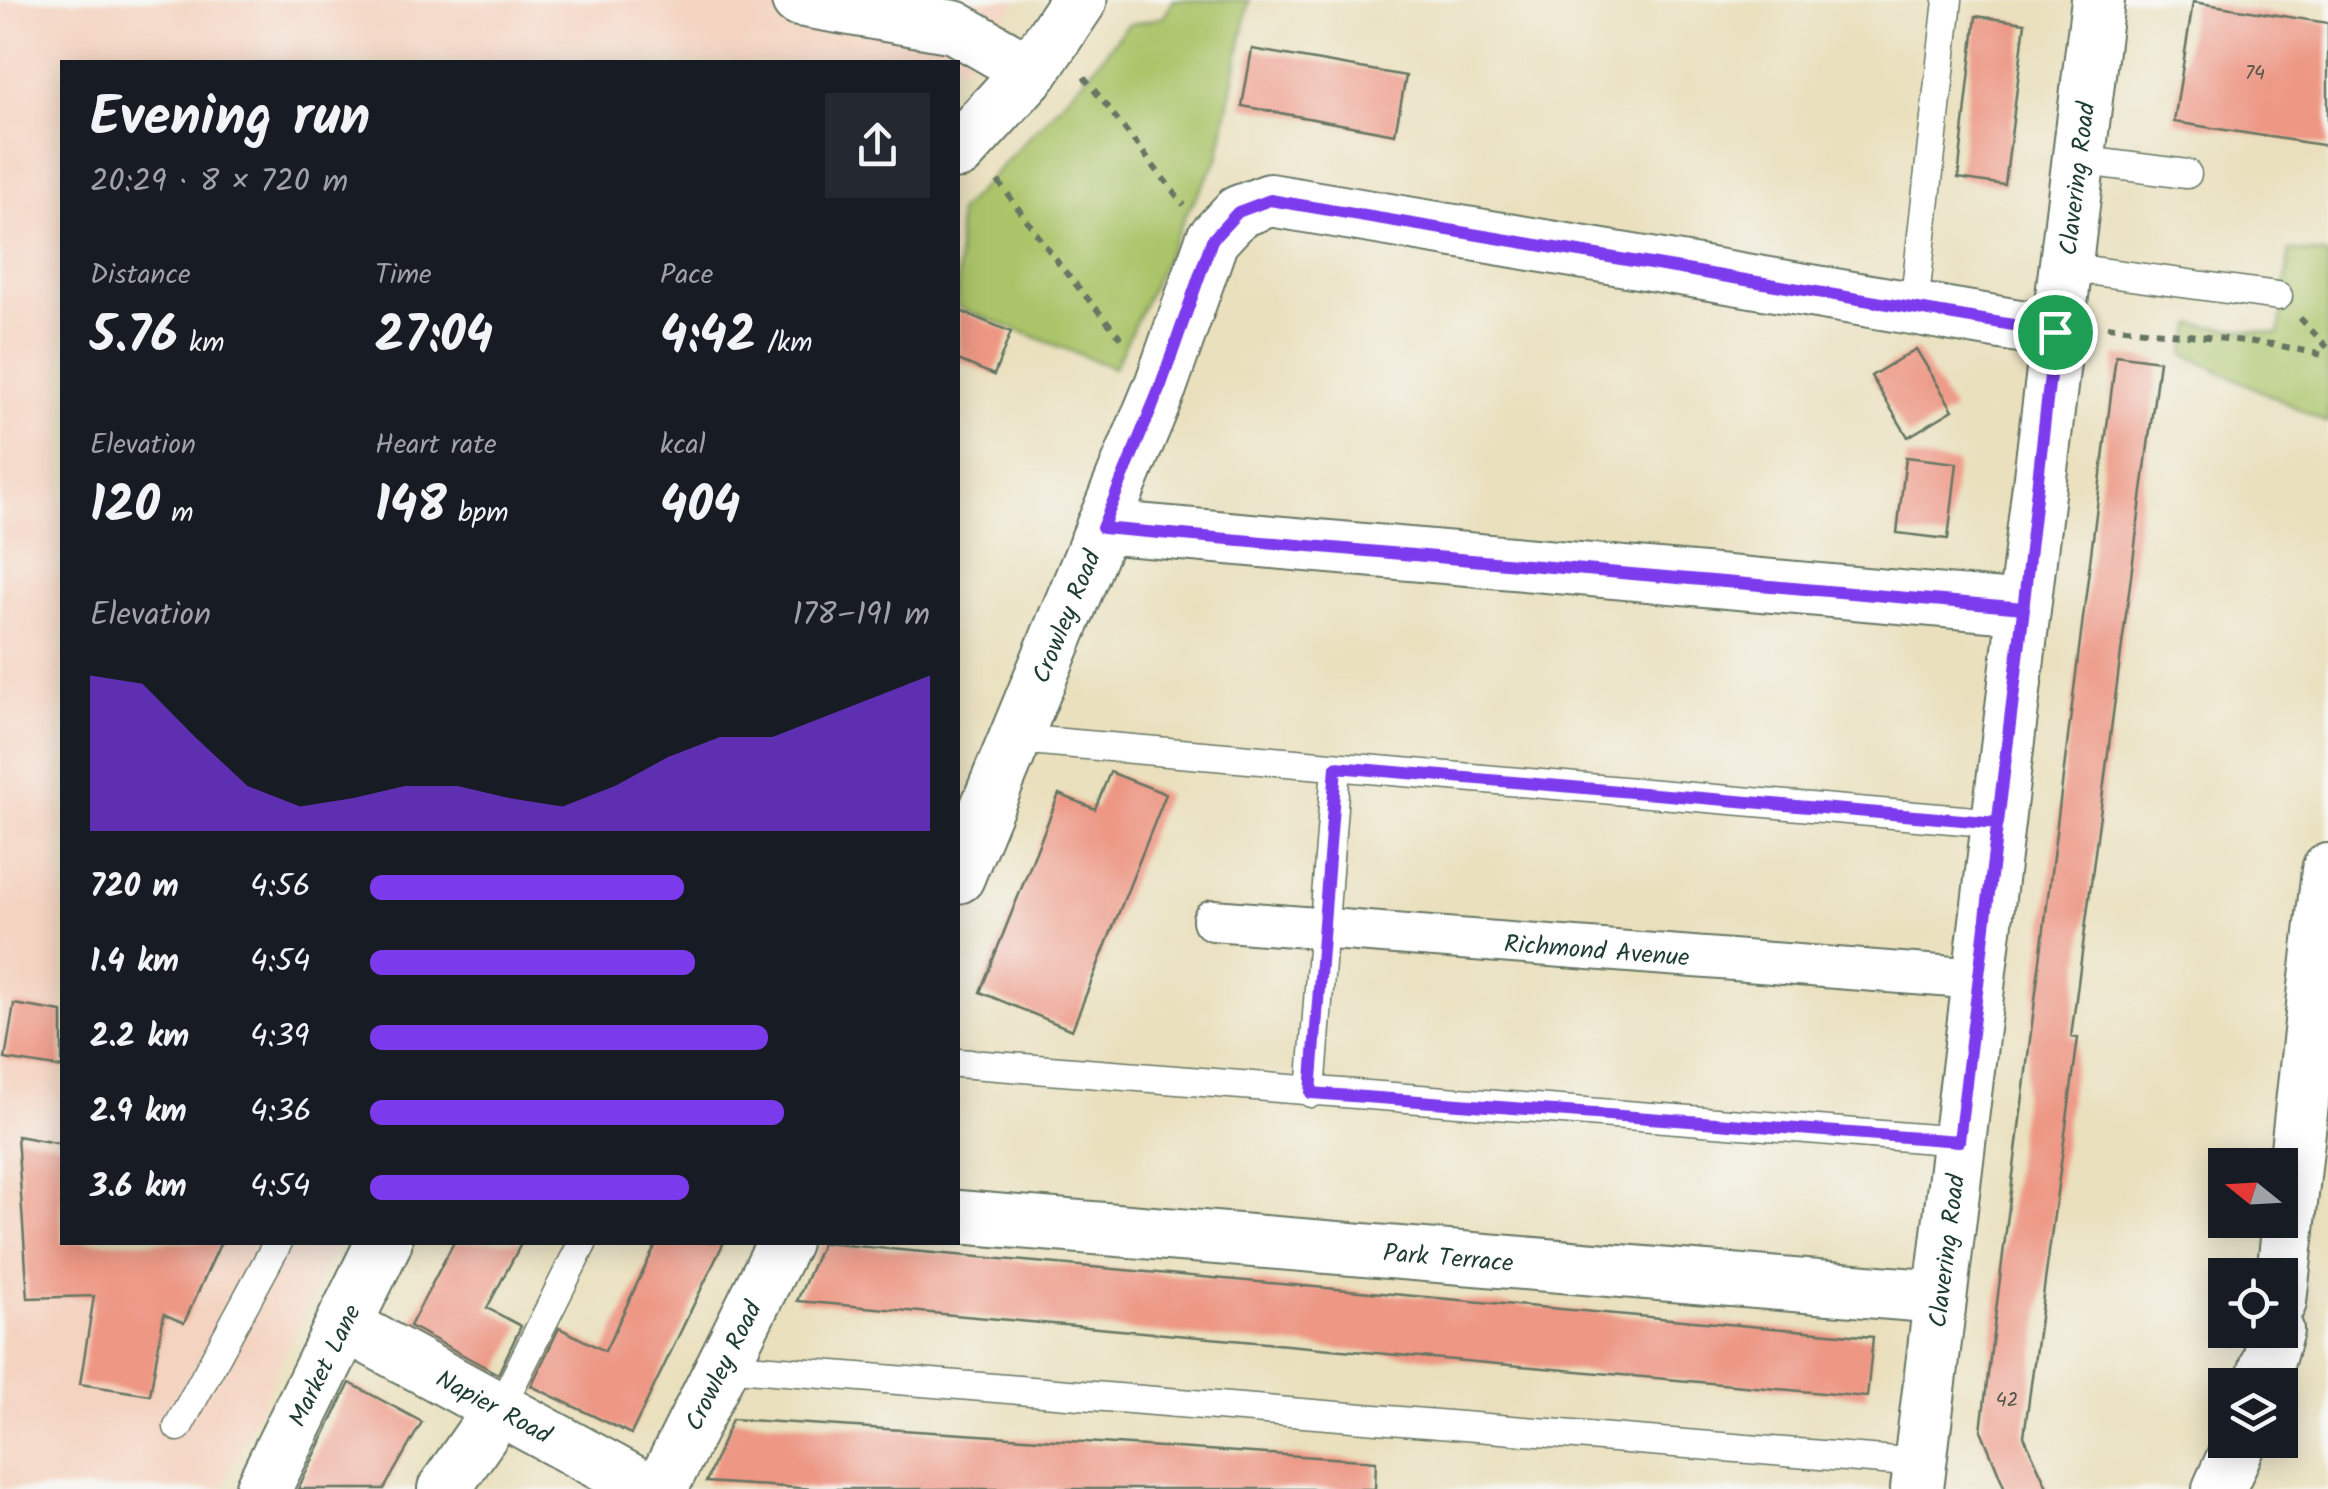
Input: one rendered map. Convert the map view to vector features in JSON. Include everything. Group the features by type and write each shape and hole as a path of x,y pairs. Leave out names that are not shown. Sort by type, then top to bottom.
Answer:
{"street":[{"path":"798,0 954,27 1055,37"},
{"name":"Clavering Road","path":"1918,1476 2098,0"},
{"path":"963,145 1055,37"},
{"path":"1212,240 1238,212 1270,200 2055,332"},
{"name":"Crowley Road","path":"960,871 1161,385 1212,240"},
{"path":"1102,528 2024,608"},
{"path":"2288,1258 2312,1130 2328,870"},
{"name":"Richmond Avenue","path":"1213,920 1979,979"},
{"name":"Park Terrace","path":"960,1217 1940,1297"},
{"name":"Market Lane","path":"263,1489 382,1245"},
{"name":"Crowley Road","path":"662,1489 783,1245"},
{"name":"Napier Road","path":"343,1324 647,1489"},
{"path":"444,1489 500,1408"},
{"path":"2219,1489 2233,1458"}],"lane":[{"path":"1914,307 1948,0"},
{"path":"2077,160 2187,174"},
{"path":"2064,267 2278,296"},
{"path":"1016,739 1998,823"},
{"path":"1311,1093 1336,767"},
{"path":"960,1063 1959,1141"},
{"path":"178,1427 276,1245"},
{"path":"500,1408 582,1245"},
{"path":"723,1366 1918,1476"}],"path":[{"path":"1055,37 1212,240"},
{"path":"963,145 1161,385"},
{"path":"2055,332 2078,323 2272,344 2328,356"}],"shaded area":[{"path":"0,0 1019,0 960,70 960,60 60,60 60,1245 335,1245 222,1489 0,1489"}],"green space":[{"path":"1173,0 1249,0 1218,159 1188,210 1114,368 960,308 960,210 1085,78 1128,25 1164,17"},
{"path":"2290,250 2328,255 2328,423 2184,354 2193,324 2279,334"}],"building":[{"path":"2193,2 2328,23 2328,146 2174,122"},
{"path":"1976,16 2025,23 2005,185 1958,178"},
{"path":"1252,49 1406,76 1395,134 1242,106"},
{"path":"960,311 1011,332 994,375 960,361"},
{"path":"1916,349 1953,410 1908,437 1871,376"},
{"path":"2116,355 2159,361 2071,1037 2078,1038 2024,1436 2048,1489 2005,1489 1981,1430"},
{"path":"1906,457 1957,463 1948,539 1897,533"},
{"path":"1110,772 1166,794 1072,1030 980,992 1059,794 1095,809"},
{"path":"14,1004 60,1012 60,1068 5,1059"},
{"path":"17,1136 60,1144 60,1245 220,1245 184,1323 164,1314 150,1395 80,1384 94,1296 28,1298"},
{"path":"452,1245 520,1245 487,1308 521,1326 498,1374 410,1326"},
{"path":"656,1245 723,1245 631,1434 531,1386 559,1328 605,1351"},
{"path":"821,1245 844,1245 1873,1337 1867,1397 797,1301"},
{"path":"350,1383 422,1422 384,1489 298,1489"},
{"path":"732,1419 1376,1461 1375,1489 816,1489 706,1482"}],"route":[{"path":"2055,332 1270,200 1238,212 1212,240 1161,385 1102,528 2024,608 1998,823 1336,767 1311,1093 1959,1141 1979,979 2024,608 2055,332"}]}
